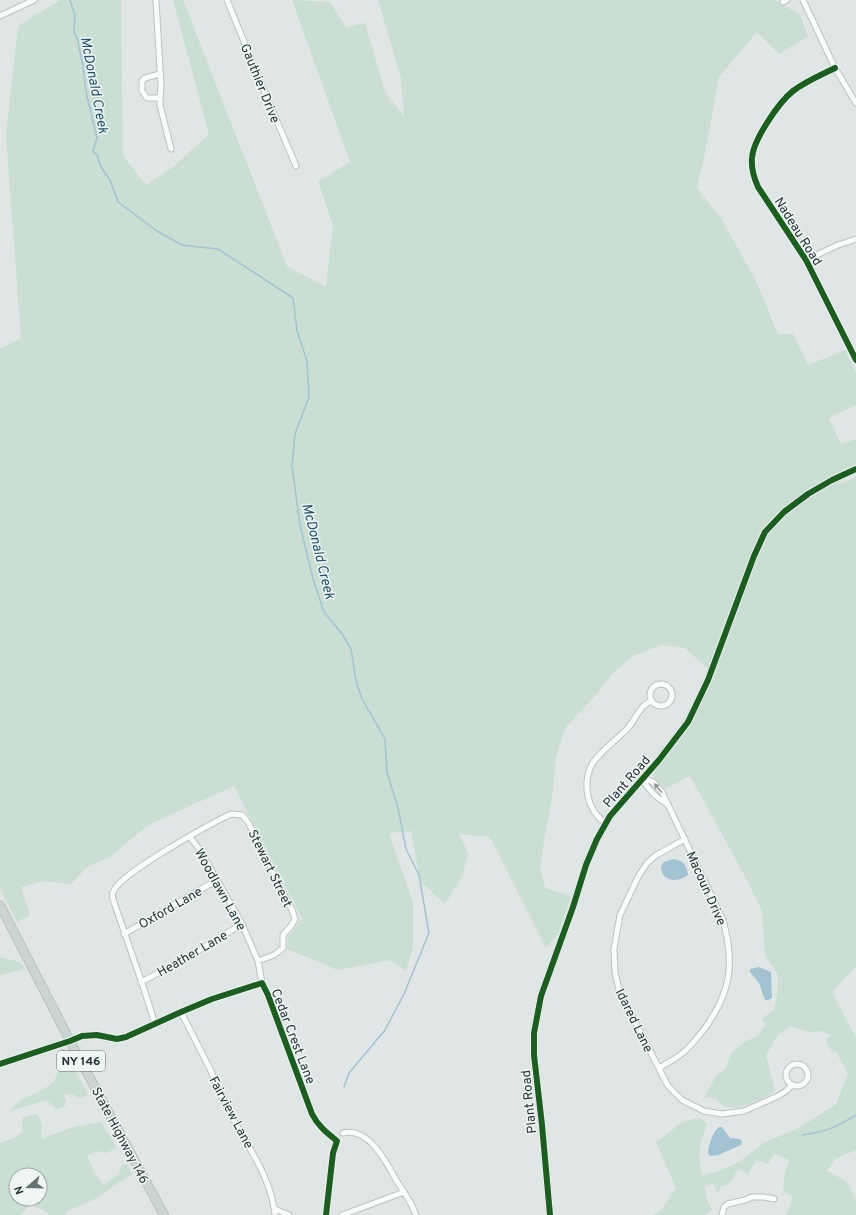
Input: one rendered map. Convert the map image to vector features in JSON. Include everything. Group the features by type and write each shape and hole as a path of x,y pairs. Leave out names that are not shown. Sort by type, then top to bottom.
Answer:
{"main road":[{"name":"State Highway 146","path":"0,905 70,1041 164,1215"}],"street":[{"path":"156,0 162,86 160,105 171,149"},
{"name":"Gauthier Drive","path":"227,0 267,100 296,166"},
{"path":"803,0 835,68 856,103"},
{"path":"0,16 30,1"},
{"name":"Nadeau Road","path":"835,68 803,84 791,92 772,116 754,148 752,158 753,176 758,187 806,260 856,360"},
{"path":"160,74 145,78 141,85 144,95 147,98 160,98"},
{"path":"806,260 838,245 856,239"},
{"name":"Plant Road","path":"550,1215 534,1055 534,1033 541,996 573,907 586,865 597,839 610,816 674,741 688,722 708,680 754,556 766,532 784,512 808,494 832,480 856,469"},
{"path":"664,684 670,688 673,695 668,704 658,706 652,701 650,694 651,690 656,685 664,684"},
{"path":"606,824 596,815 588,799 586,788 587,778 591,766 601,751 635,719 643,705 652,701"},
{"name":"Macoun Drive","path":"642,778 646,787 658,799 668,805"},
{"name":"Macoun Drive","path":"642,778 653,782 662,792 724,920 729,941 730,966 725,992 715,1014 695,1042 681,1055 659,1068"},
{"name":"Stewart Street","path":"190,836 231,814 242,815 248,822 292,910 294,919 291,926 283,935 283,948 274,955 258,961"},
{"name":"Woodlawn Lane","path":"155,1024 142,982 124,934 113,897 114,890 127,877 148,862 190,836 200,850 242,924 258,961 262,983"},
{"name":"Idared Lane","path":"685,840 655,856 644,868 620,914 614,949 615,972 619,990 668,1086 682,1100 704,1111 722,1114 744,1111 778,1096 792,1085"},
{"name":"Oxford Lane","path":"124,934 217,880"},
{"name":"Heather Lane","path":"142,982 242,924"},
{"name":"Cedar Crest Lane","path":"0,1064 82,1036 97,1035 117,1039 126,1038 212,999 262,983 268,995 312,1114 316,1122 337,1141 333,1153 326,1215"},
{"name":"Fairview Lane","path":"181,1012 226,1106 261,1168 272,1198 275,1212"},
{"name":"Idared Lane","path":"799,1064 807,1071 808,1075 805,1082 799,1086 792,1085 786,1077 787,1070 792,1065 799,1064"},
{"path":"344,1133 350,1131 356,1132 369,1140 375,1146 384,1158 416,1215"},
{"path":"342,1215 404,1192"},
{"path":"722,1215 724,1207 728,1204 758,1196 774,1199"},
{"path":"275,1212 289,1215"}],"green space":[{"path":"60,0 121,0 123,156 146,185 174,166 209,134 173,0 183,0 287,266 326,287 333,226 318,181 350,162 292,0 330,2 346,27 365,23 385,92 404,116 401,78 378,0 775,0 800,15 808,36 779,54 757,32 719,77 697,188 721,218 756,281 778,334 793,334 808,365 845,350 856,373 856,405 829,418 841,444 856,439 856,464 837,485 856,477 856,966 832,992 856,1038 856,1150 835,1159 827,1171 846,1181 856,1199 856,1215 786,1215 793,1197 783,1190 784,1176 789,1160 774,1154 768,1164 756,1160 748,1174 739,1170 736,1172 731,1181 721,1186 718,1194 713,1183 705,1187 706,1197 712,1210 705,1215 653,1215 661,1210 676,1188 656,1142 684,1121 700,1118 707,1124 700,1145 702,1172 703,1175 719,1171 739,1162 765,1142 797,1129 836,1104 848,1074 837,1053 833,1052 827,1045 827,1039 832,1035 820,1031 809,1032 790,1026 778,1035 766,1055 775,1091 759,1100 738,1108 724,1107 715,1098 704,1097 716,1076 726,1068 732,1052 746,1041 758,1036 766,1024 761,1019 774,1010 778,990 778,975 765,955 762,911 747,880 690,776 665,789 653,776 658,752 676,733 691,707 708,669 685,648 661,645 633,656 611,675 597,694 566,727 556,756 552,799 540,866 545,888 571,896 558,934 546,948 490,837 459,834 468,853 463,875 445,904 420,881 411,831 389,833 413,903 413,948 406,971 390,960 338,970 287,949 288,937 302,918 234,786 148,825 110,857 87,867 71,884 44,881 21,887 30,915 17,922 0,889 0,349 21,338 6,135 18,26"},
{"path":"0,957 21,962 25,969 0,975"},
{"path":"62,1048 67,1052 88,1095 80,1099 72,1094 63,1095 66,1100 65,1106 57,1109 46,1100 9,1112 16,1104 48,1087 53,1082 57,1075 57,1056"},
{"path":"37,1114 42,1125 41,1139 73,1127 101,1122 117,1148 106,1153 96,1151 87,1156 94,1171 103,1185 119,1174 122,1164 128,1165 132,1174 95,1199 67,1211 65,1215 49,1215 45,1211 35,1207 48,1207 48,1167 8,1167 8,1207 28,1207 20,1215 0,1215 0,1143 14,1138 22,1132 22,1118"}],"water":[{"path":"673,859 684,864 687,868 688,875 684,878 671,880 664,875 661,866 664,862"},
{"path":"759,967 771,972 772,998 768,1000 765,1000 759,983 750,972 750,969"},
{"path":"719,1127 722,1127 730,1138 740,1139 742,1142 741,1145 718,1155 710,1156 708,1153 710,1142 714,1132"}],"waterway":[{"name":"McDonald Creek","path":"70,0 75,15 74,32 77,38 83,66 86,92 97,138 93,151 97,155 101,167 110,180 118,202 157,231 182,245 218,249 293,298 297,331 307,361 309,397 295,434 292,466 300,525 313,579 324,612 342,634 351,649 356,681 362,699 385,739 387,772 398,808 406,849 419,875 429,933 404,994 385,1030 349,1073 344,1087"},
{"path":"802,1135 830,1128 843,1123 856,1115"}],"cycle path":[{"path":"835,68 798,87 787,96 774,112 757,141 753,150 752,166 758,187 806,260 856,360"},
{"path":"550,1215 534,1055 534,1033 541,996 573,907 586,865 597,839 610,816 659,760 688,722 708,680 754,556 765,532 784,512 808,494 832,480 856,469"},
{"path":"0,1064 82,1036 97,1035 117,1039 126,1037 212,999 262,983 268,995 312,1114 320,1126 337,1141 333,1153 326,1215"}]}
